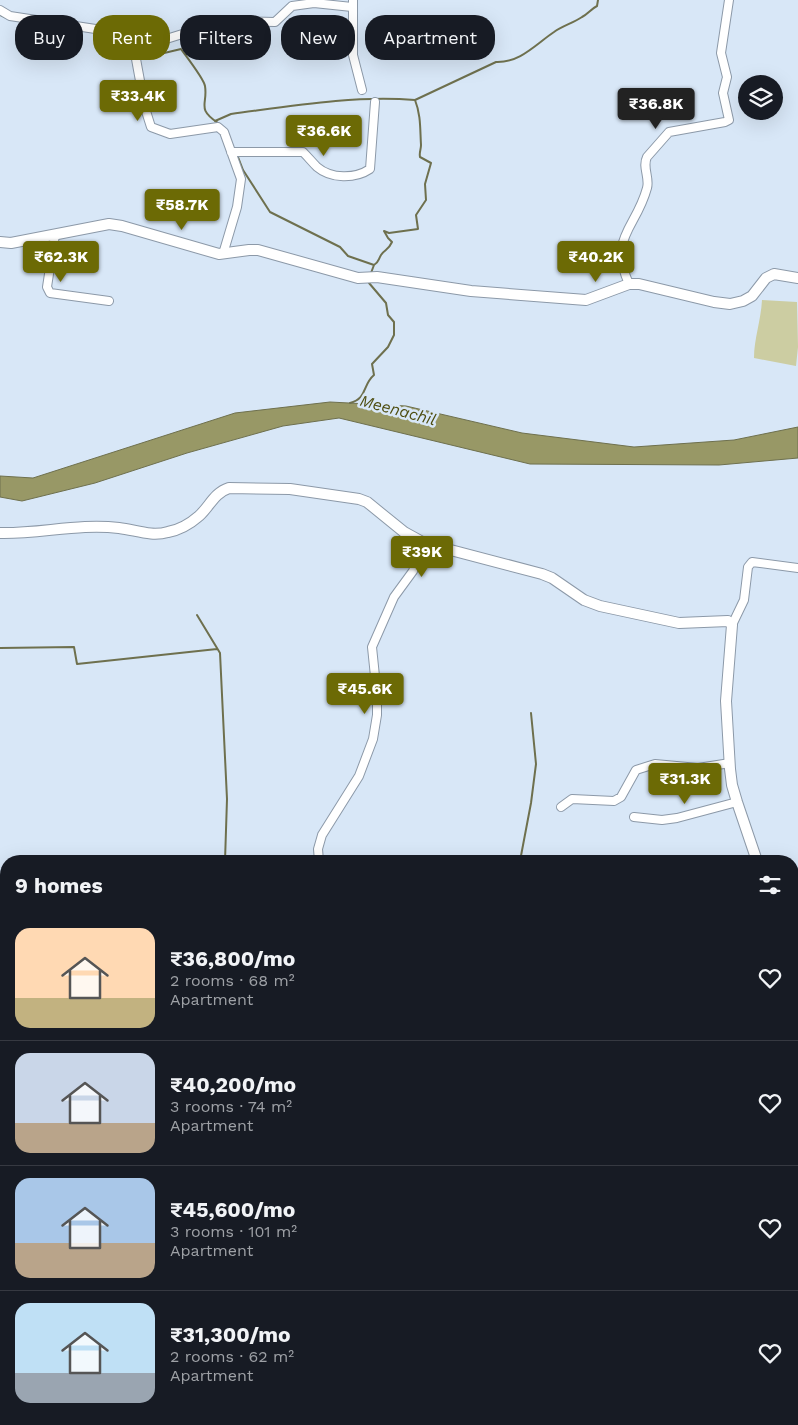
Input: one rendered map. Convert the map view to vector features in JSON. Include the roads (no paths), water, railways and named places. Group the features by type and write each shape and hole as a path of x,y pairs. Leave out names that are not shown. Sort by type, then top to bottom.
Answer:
{"main road":[{"path":"0,242 11,243 109,224 219,254 258,250 358,278 376,277 471,291 586,300 629,284 639,284 730,304 743,301 752,296 766,278 774,274 798,278"},
{"path":"0,533 93,527 120,528 154,535 168,532 189,523 199,516 220,491 229,488 290,489 368,502 408,535 424,543 542,574 552,578 584,600 600,606 679,623 728,621 732,626 726,701 732,785 755,855"}],"street":[{"path":"170,38 224,21 275,22 292,6 314,2 352,4 353,55 362,90"},
{"path":"629,284 623,272 620,257 628,226 641,204 648,186 645,161 647,157 669,132 729,120 723,93 727,77 721,52 729,3"},
{"path":"0,10 10,16 93,29"},
{"path":"136,60 145,108 151,127 170,134 218,127 224,132 241,179 237,208 223,254"},
{"path":"231,152 303,152 318,168 330,174 352,176 362,174 370,169 375,102"},
{"path":"56,235 47,287 50,293 109,301"},
{"path":"318,855 318,849 322,835 359,776 373,739 377,715 377,696 372,647 394,597 413,571 424,543"},
{"path":"732,626 744,600 748,567 752,562 798,568"},
{"path":"561,807 572,800 614,801 621,796 636,770 655,764 698,768 730,763"},
{"path":"634,817 662,820 677,818 737,802"}],"water":[{"name":"Meenachil","path":"330,402 406,406 522,433 634,447 734,440 798,427 798,458 719,465 530,464 339,418 283,426 187,453 95,483 22,501 0,497 0,476 33,478 235,413"}],"waterway":[{"path":"371,273 374,265 392,242 384,231 389,233 418,229 416,215 426,200 425,184 431,163 420,157 420,122 415,100 496,62 520,56 557,30 579,19 593,9 597,6 598,0"},
{"path":"0,15 9,19"},
{"path":"83,30 87,31"},
{"path":"170,52 181,49 198,73 205,86 205,110 218,123"},
{"path":"215,121 231,114 323,102 369,99 415,100"},
{"path":"238,157 243,170 270,212 340,247 348,256 374,265"},
{"name":"Meenachil","path":"350,403 356,401 362,395 374,375 372,364 388,347 394,335 394,322 388,315 386,303 369,283 370,280"},
{"path":"197,615 220,653 227,799 225,855"},
{"path":"0,648 74,647 77,664 217,649"},
{"path":"521,855 536,764 531,713"}]}
